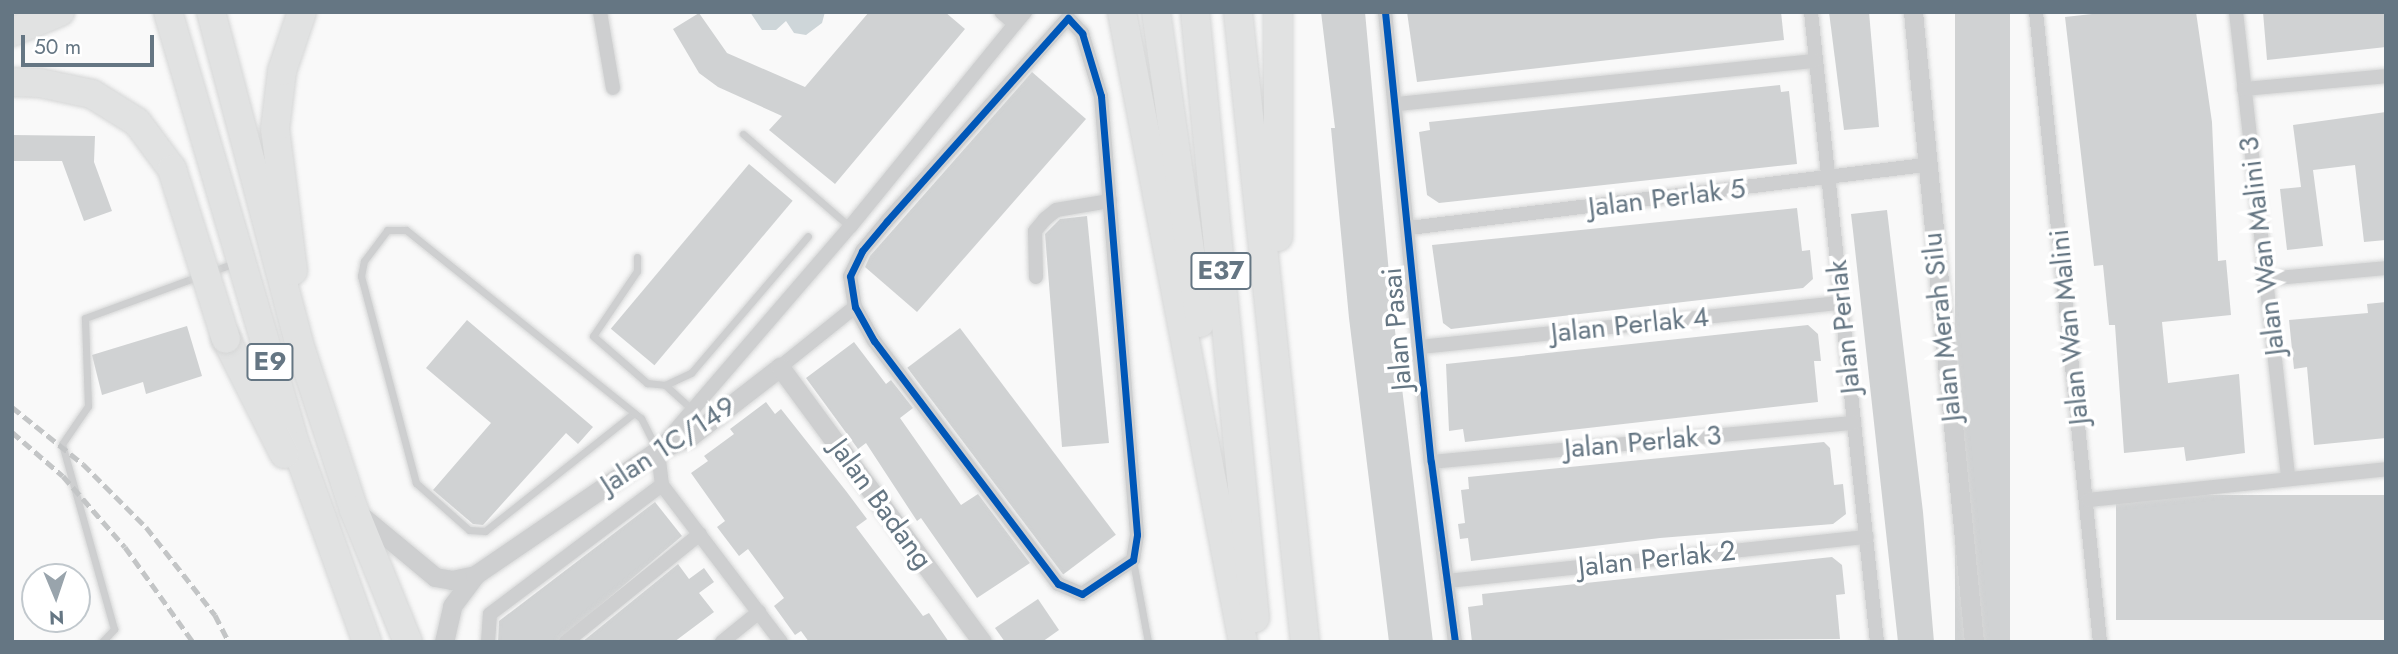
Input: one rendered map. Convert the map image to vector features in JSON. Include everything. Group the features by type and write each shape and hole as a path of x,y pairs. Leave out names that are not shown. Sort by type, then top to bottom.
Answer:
{"highway":[{"path":"12,32 60,12"},
{"name":"E9","path":"168,12 239,261 333,550 367,642"},
{"name":"E9","path":"211,12 293,316 354,510 408,642"},
{"path":"293,316 291,231 280,190 275,129 282,71 302,12"},
{"path":"1122,12 1243,642"},
{"path":"1156,12 1208,368 1246,530"},
{"name":"E37","path":"1195,12 1257,642"},
{"name":"E37","path":"1238,12 1306,642"},
{"path":"1278,12 1278,390"},
{"path":"12,82 40,83 92,94 137,122 172,169 226,339 333,550"}],"street":[{"path":"600,12 613,88"},
{"path":"1000,12 1014,24"},
{"path":"781,642 662,485 658,450 850,227 1025,12"},
{"name":"Jalan Pasai","path":"1385,12 1397,104 1431,462 1455,642"},
{"name":"Jalan Perlak","path":"1811,12 1877,642"},
{"name":"Jalan Merah Silu","path":"1913,12 1925,165 1975,642"},
{"name":"Jalan Wan Malini","path":"2036,12 2088,500 2100,642"},
{"name":"Jalan Wan Malini 3","path":"2236,12 2288,480"},
{"path":"1068,18 1082,33 1101,96 1137,535 1133,560 1082,594 1058,584 874,341 855,307 850,276 862,251 1068,18"},
{"path":"1397,104 1815,61"},
{"path":"2244,89 2386,76"},
{"name":"Jalan Perlak 5","path":"1409,228 1828,179 1925,165"},
{"path":"1036,278 1035,231 1045,219 1062,208 1110,201"},
{"path":"2266,279 2386,268"},
{"name":"Jalan Perlak 4","path":"1420,347 1840,303"},
{"name":"Jalan 1C/149","path":"444,642 452,606 475,576 658,450 691,436 855,307"},
{"name":"Jalan Badang","path":"780,367 982,642"},
{"name":"Jalan Perlak 3","path":"1431,462 1854,423"},
{"path":"2088,500 2386,470"},
{"path":"488,642 490,614 662,485"},
{"path":"354,510 435,578 452,580 475,576"},
{"path":"566,642 700,534"},
{"name":"Jalan Perlak 2","path":"1447,581 1867,537"},
{"path":"722,642 759,611"}],"lane":[{"path":"743,134 850,227"},
{"path":"634,413 485,531 469,530 416,483 360,276 364,261 387,230 406,230 634,413 658,450"},
{"path":"637,257 637,271 593,336 648,383 665,385 691,373 808,236"},
{"path":"102,642 114,629 62,444 88,406 85,318 239,261"},
{"path":"665,385 692,409"},
{"path":"1133,560 1148,642"}],"shaded area":[{"path":"750,12 825,12 822,23 806,35 794,33 786,21 776,30 762,30"}],"building":[{"path":"869,12 945,12 965,29 835,184 769,130 782,116 718,87 699,73 673,29 699,13 727,53 805,87"},
{"path":"1321,12 1365,12 1392,306 1433,642 1389,642 1349,318 1331,128 1335,128"},
{"path":"1407,12 1781,12 1784,40 1417,82"},
{"path":"1829,12 1869,12 1879,127 1844,130"},
{"path":"1955,12 2010,12 2010,642 1955,642"},
{"path":"2110,12 2196,12 2212,122 2218,261 2226,260 2231,315 2162,322 2168,383 2239,374 2245,453 2186,461 2184,447 2124,453 2115,325 2109,325 2103,265 2094,266 2065,17"},
{"path":"2263,12 2386,12 2386,47 2267,60"},
{"path":"1032,72 1086,119 917,312 865,267 870,256"},
{"path":"1780,85 1781,92 1789,91 1797,164 1439,203 1427,195 1419,132 1430,130 1429,122"},
{"path":"2386,112 2386,240 2364,242 2355,165 2313,170 2323,246 2287,250 2280,189 2301,187 2293,125"},
{"path":"12,135 95,136 94,162 112,211 84,221 62,161 12,161"},
{"path":"749,164 793,201 654,365 611,329"},
{"path":"1797,208 1802,251 1810,250 1813,279 1803,288 1451,329 1443,323 1432,245"},
{"path":"1887,210 1923,512 1934,642 1898,642 1851,214"},
{"path":"1087,216 1109,443 1062,447 1045,234 1060,219"},
{"path":"2386,302 2386,438 2314,445 2307,367 2294,369 2289,320 2368,313 2367,304"},
{"path":"467,320 593,427 578,444 566,433 483,525 473,524 433,490 491,423 426,368"},
{"path":"1808,325 1818,334 1821,361 1814,361 1818,402 1465,442 1463,429 1449,431 1446,364"},
{"path":"187,326 202,376 146,394 143,382 102,395 92,355"},
{"path":"960,328 1116,535 1063,575 907,368"},
{"path":"854,342 886,384 891,380 913,408 900,418 961,505 978,494 1030,563 977,598 921,518 917,521 866,443 858,449 806,378"},
{"path":"766,402 775,414 781,409 846,491 867,519 856,527 923,616 929,613 949,642 809,642 801,631 795,635 774,606 784,598 748,549 739,556 717,527 725,521 691,473 708,461 704,456 734,434 730,429"},
{"path":"1824,442 1830,448 1834,485 1843,484 1846,514 1833,524 1660,538 1471,561 1468,538 1460,539 1458,524 1465,523 1461,490 1469,489 1468,477"},
{"path":"2116,495 2386,495 2386,620 2116,620"},
{"path":"655,502 682,536 557,642 498,642 499,621"},
{"path":"1832,557 1842,565 1845,594 1836,595 1840,639 1472,642 1468,607 1483,605 1482,594"},
{"path":"678,564 689,579 704,568 714,582 699,593 714,612 674,642 582,642"},
{"path":"1038,599 1059,630 1042,642 1005,642 995,628"}],"railway":[{"path":"12,407 83,464 146,527 215,615 229,642"},
{"path":"12,432 63,476 125,547 193,642"}],"cycle path":[{"path":"1385,12 1431,462 1455,642"},
{"path":"1068,18 1082,33 1101,96 1137,535 1133,560 1082,594 1058,584 874,341 855,307 850,276 862,251 887,221 1068,18"}]}
